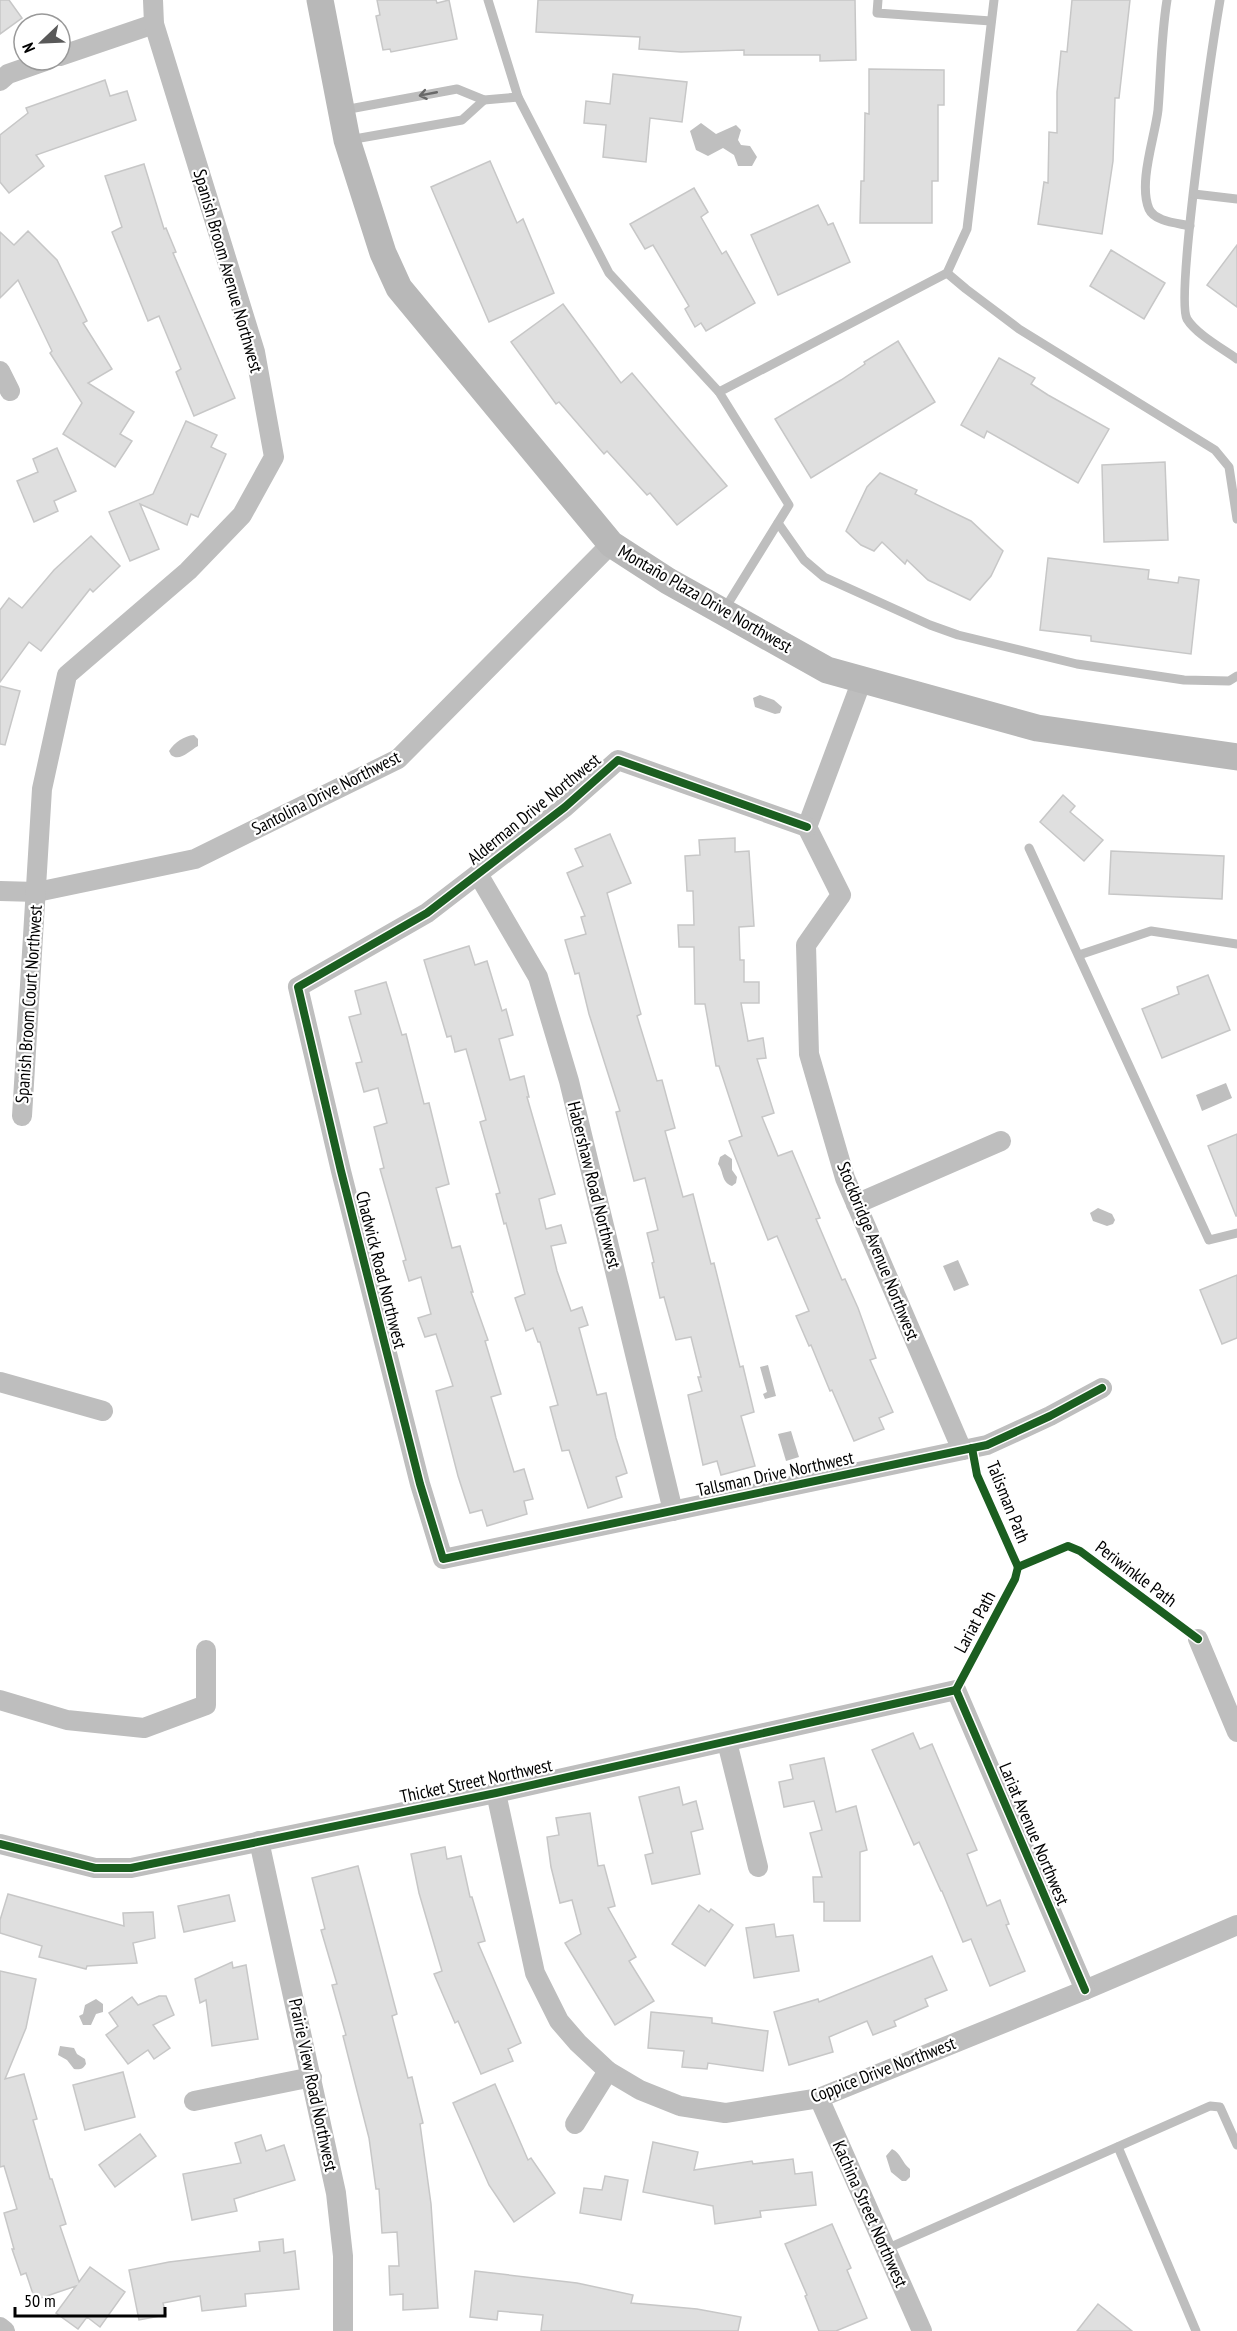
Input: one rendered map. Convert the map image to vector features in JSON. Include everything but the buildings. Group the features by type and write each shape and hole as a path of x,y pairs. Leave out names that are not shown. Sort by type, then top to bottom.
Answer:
{"street":[{"name":"Spanish Broom Avenue Northwest","path":"37,892 42,789 67,675 188,571 242,515 274,457 255,352 154,24 153,0"},
{"name":"Montaño Plaza Drive Northwest","path":"320,0 347,140 383,253 399,288 611,544 723,612 827,670 1037,728 1237,757"},
{"path":"72,52 154,24"},
{"path":"0,81 14,72"},
{"path":"0,370 10,391"},
{"name":"Santolina Drive Northwest","path":"0,891 37,892 195,859 398,759 611,544"},
{"path":"807,827 862,680"},
{"name":"Alderman Drive Northwest","path":"298,987 427,913 565,807 618,760 807,827"},
{"name":"Stockbridge Avenue Northwest","path":"807,827 841,895 806,945 809,1054 845,1178 962,1450"},
{"name":"Habershaw Road Northwest","path":"478,874 538,977 569,1081 673,1511"},
{"name":"Spanish Broom Court Northwest","path":"22,1116 37,892"},
{"name":"Chadwick Road Northwest","path":"298,987 341,1171 417,1473 443,1559"},
{"path":"856,1204 1001,1141"},
{"path":"0,1382 103,1411"},
{"name":"Tallsman Drive Northwest","path":"443,1559 987,1445 1050,1416 1102,1388"},
{"path":"1198,1639 1237,1732"},
{"path":"0,1700 67,1720 144,1728 206,1705 206,1650"},
{"name":"Thicket Street Northwest","path":"0,1844 95,1868 131,1868 496,1792 956,1690"},
{"name":"Lariat Avenue Northwest","path":"956,1690 1085,1990"},
{"path":"727,1742 758,1867"},
{"name":"Coppice Drive Northwest","path":"496,1792 536,1973 559,2022 608,2071 640,2090 680,2106 725,2113 819,2098 1085,1990 1237,1925"},
{"name":"Prairie View Road Northwest","path":"259,1841 336,2193 343,2256 343,2331"},
{"path":"575,2124 608,2071"},
{"path":"194,2101 312,2077"},
{"name":"Kachina Street Northwest","path":"819,2098 922,2331"},
{"path":"0,2327 5,2331"}],"lane":[{"path":"488,0 518,97 609,273 719,392 789,505 723,612"},
{"path":"878,0 877,13 991,21"},
{"path":"719,392 947,273 967,229 994,0"},
{"path":"1167,0 1162,33 1158,111 1148,167 1146,194 1149,211 1157,218 1190,226"},
{"path":"1220,0 1190,226 1184,304 1186,318 1194,328 1237,359"},
{"path":"341,111 457,89 484,100 518,97"},
{"path":"347,140 462,120 484,100"},
{"path":"1194,194 1237,200"},
{"path":"947,273 1019,329 1215,450 1229,467 1237,519"},
{"path":"778,523 804,560 824,577 930,625 958,635 1077,664 1184,680 1229,681 1237,676"},
{"path":"1029,848 1209,1240 1237,1233"},
{"path":"1079,955 1151,931 1237,944"},
{"path":"886,2249 1210,2106 1220,2107 1237,2145"},
{"path":"1118,2147 1196,2331"}],"shaded area":[{"path":"701,123 716,134 736,125 741,130 738,140 741,145 750,146 757,157 752,166 738,166 734,155 723,148 708,156 696,150 690,131"},
{"path":"760,695 774,700 782,707 780,713 775,714 755,707 753,698"},
{"path":"194,735 198,739 198,746 181,757 171,755 169,751 177,742"},
{"path":"1226,1083 1232,1098 1202,1111 1196,1095"},
{"path":"725,1154 732,1159 732,1170 737,1177 736,1183 732,1186 724,1179 718,1164 720,1157"},
{"path":"1098,1208 1112,1214 1115,1220 1113,1224 1107,1226 1093,1221 1090,1213"},
{"path":"958,1260 969,1285 954,1291 943,1266"},
{"path":"768,1365 776,1396 765,1399 763,1394 767,1392 760,1367"},
{"path":"791,1431 799,1457 786,1461 778,1434"},
{"path":"96,1999 103,2004 103,2012 96,2014 91,2025 83,2025 79,2016 83,2014 85,2005"},
{"path":"60,2046 74,2048 77,2054 85,2059 85,2066 81,2069 74,2069 67,2060 58,2055"},
{"path":"892,2149 910,2169 910,2177 906,2181 902,2181 891,2172 886,2156"}],"cycle path":[{"path":"807,827 618,760 565,807 427,913 298,987 341,1171 420,1484 443,1559 987,1445 1050,1416 1102,1388"},
{"name":"Talisman Path","path":"972,1448 977,1475 1018,1567"},
{"name":"Periwinkle Path","path":"1018,1567 1068,1546 1080,1551 1198,1639"},
{"name":"Lariat Path","path":"956,1690 1015,1579 1018,1567"},
{"path":"956,1690 1085,1990"},
{"path":"0,1844 95,1868 131,1868 496,1793 956,1690"}]}
